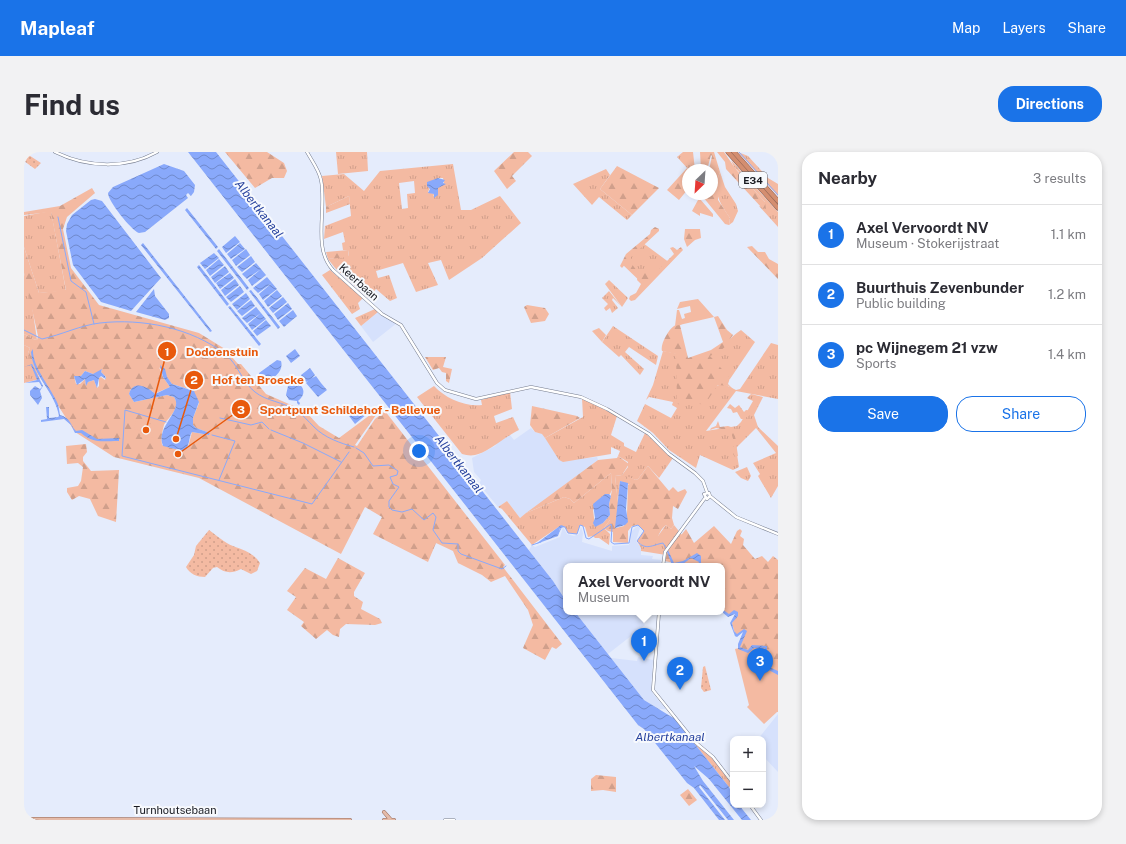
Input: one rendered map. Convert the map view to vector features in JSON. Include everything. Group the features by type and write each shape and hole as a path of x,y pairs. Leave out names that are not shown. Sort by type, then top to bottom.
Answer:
{"highway":[{"name":"E34","path":"728,152 778,208"},
{"name":"E34","path":"734,152 778,201"}],"main road":[{"path":"384,812 391,820"},
{"name":"Turnhoutsebaan","path":"24,819 350,820"},
{"path":"384,820 394,820"}],"street":[{"path":"56,152 74,159 113,164 139,160 158,152"},
{"name":"Keerbaan","path":"307,152 318,170 321,181 323,210 322,239 323,252 327,262 333,270 382,314 401,325 436,382 447,391 474,399 531,387 581,397 607,409 647,433 665,451 695,473 703,481 706,492"},
{"path":"663,563 665,552 705,498 703,495 706,492 710,497 736,516 778,534"},
{"path":"705,498 710,497"},
{"path":"659,615 653,690 695,742 713,757 730,779"},
{"path":"752,808 761,820"},
{"path":"445,820 454,820"}],"shaded area":[{"path":"378,312 397,323 373,342 361,326"},
{"path":"531,428 535,432 543,434 560,461 597,457 598,460 520,518 507,501 498,507 479,484 481,480 474,472 472,458 495,446 498,442 510,435 514,440"},
{"path":"638,525 640,528 636,541 641,548 641,555 653,556 652,559 661,560 660,563 563,563 563,597 529,550 532,545 535,547 560,537 563,527 567,534 574,536 579,534 581,527 583,533 582,542 612,551 612,546 629,545 630,533"},
{"path":"577,615 644,615 643,623 645,625 608,654"},
{"path":"638,657 653,660 651,688 653,694 666,709 658,709 644,700 611,658 637,661"},
{"path":"778,714 778,772 766,759 766,736 760,736"}],"green space":[{"path":"24,152 41,163 35,169 24,161"},
{"path":"225,152 267,152 284,163 287,171 284,178 272,178 255,188"},
{"path":"336,152 367,152 368,171 338,174"},
{"path":"514,152 528,152 532,156 512,176 516,181 507,189 494,171"},
{"path":"683,152 693,152 694,164 683,164 677,157"},
{"path":"700,152 714,152 718,164 710,164 711,155 709,164 701,164"},
{"path":"717,152 724,152 736,169 765,202 766,209 761,207 726,169 725,162"},
{"path":"738,152 748,156 768,178 778,184 778,196"},
{"path":"731,160 778,212 778,227 759,206 764,207 765,202 734,167"},
{"path":"453,164 461,210 471,210 500,196 521,223 482,258 449,280 441,260 428,263 438,285 416,292 403,263 376,271 378,278 389,275 397,298 390,301 376,289 368,298 335,268 328,259 349,256 348,250 343,250 342,243 345,242 343,232 324,239 325,226 351,216 349,196 326,207 322,176 344,174 364,191 380,171","holes":["438,178 443,178 444,183 438,188 438,191 433,197 434,194 428,192","414,181 415,193 407,194 408,208 402,209 399,183"]},
{"path":"718,165 720,172 718,178"},
{"path":"617,166 659,188 632,215 600,189"},
{"path":"606,169 610,175 600,189 632,215 627,220 599,197 592,205 573,184"},
{"path":"720,172 725,187 736,204 738,211 733,222 729,225 730,218 718,196 718,179"},
{"path":"682,174 682,196 679,200 667,190"},
{"path":"92,188 95,193 67,217 63,229 71,268 99,305 199,333 225,349 238,364 241,364 266,394 305,411 319,426 339,438 374,412 376,415 355,445 357,446 375,419 385,411 505,565 503,567 562,644 556,649 552,647 545,660 523,648 533,625 528,610 505,576 491,582 482,575 458,563 453,551 436,543 428,562 373,534 382,517 365,507 341,554 199,478 114,457 75,432 34,368 28,353 30,348 24,345 24,334 37,340 38,336 24,273 24,247 39,293 66,290 51,212 24,215 24,212 60,206","holes":["159,367 172,384 192,390 199,403 193,418 193,425 196,428 210,433 209,435 192,432 188,447 175,449 162,445 164,425 175,409 176,401 174,397 167,395 134,402 129,394 131,389 152,391 154,394 170,387 163,377","102,369 101,372 106,377 105,380 101,377 99,378 99,386 97,388 94,380 88,382 86,385 85,379 80,384 76,384 74,376 81,376 85,371 93,374 98,373"]},
{"path":"349,196 350,204 326,213 326,207"},
{"path":"698,200 701,200 713,214 713,217 700,213 700,216 692,211"},
{"path":"705,200 718,200 730,218 729,225 725,224"},
{"path":"51,211 66,291 39,293 24,247 24,216"},
{"path":"655,227 659,229 659,231 631,257 631,263 637,271 655,273 674,254 670,248 673,247 677,250 681,247 683,250 635,300 631,301 629,299 630,296 636,293 641,284 637,280 638,276 630,269 628,261 622,268 620,266 626,254 650,234 651,230"},
{"path":"685,229 700,229 701,238 695,240 687,247 684,239"},
{"path":"643,243 670,263 646,287 622,264"},
{"path":"752,246 758,252 765,252 769,259 778,264 778,279 747,247"},
{"path":"348,250 349,257 328,259 326,252"},
{"path":"330,270 363,298 358,303 360,309 352,314 322,275"},
{"path":"24,273 30,292 37,340 24,334"},
{"path":"609,280 628,298 622,307 605,284"},
{"path":"609,291 621,306 613,298 612,300 618,308 612,313 610,308 606,311 604,308 608,304 602,298"},
{"path":"698,299 714,317 675,326 677,310 679,310 682,319 685,318 684,314 691,312 690,306 677,309 680,302"},
{"path":"527,305 545,308 549,314 545,321 531,323 524,307"},
{"path":"375,309 378,312 361,326 355,318"},
{"path":"718,316 727,330 733,335 730,339 731,342 720,351 710,356 730,378 728,384 734,390 730,391 729,386 718,385 705,404 702,405 694,400 681,406 677,403 676,354 662,351 663,342 667,334 674,326 684,323 680,325 688,358 711,350 723,342 714,317"},
{"path":"613,326 658,356 656,365 629,347 625,352 644,369 640,375 621,355 619,357 602,342"},
{"path":"599,328 606,335 602,342 592,331"},
{"path":"741,330 755,342 730,379 715,364 709,355 722,347"},
{"path":"771,343 778,345 778,399 736,391 706,431 737,426 741,422 753,401 747,398 751,394 763,397 754,415 758,427 778,446 778,486 771,498 758,476 760,474 753,463 776,453 756,428 736,448 739,467 733,470 700,455 696,468 669,450 653,433 637,421 645,404 671,418 677,408 672,405 673,402 649,397 646,400 653,385 663,351 679,354 714,388 722,383 736,390 740,389"},
{"path":"24,345 30,348 28,353 40,379 24,383"},
{"path":"425,357 446,357 443,367 452,369 449,383 446,381 446,373 442,372 439,368 433,370"},
{"path":"434,386 450,398 469,405 482,405 481,400 510,392 512,409 494,416 496,423 513,417 519,430 480,454 462,454 417,397"},
{"path":"582,398 617,416 611,435 624,443 624,446 636,452 645,433 673,458 659,478 648,466 638,479 636,480 627,477 632,486 620,481 618,503 615,476 622,475 628,467 628,462 618,456 620,451 611,447 611,454 563,462 559,460 545,438 583,417"},
{"path":"730,404 735,408 739,405 744,412 746,410 753,411 753,413 744,419 741,419 737,412 733,413 731,409 727,408"},
{"path":"532,406 577,416 580,418 545,438 542,434 535,432 530,425"},
{"path":"136,421 155,425 152,438 140,437 142,431 134,429"},
{"path":"718,421 720,427 728,426 734,428 738,456 735,457 733,454 734,442 731,432 716,428 710,430 716,426"},
{"path":"86,444 87,452 83,457 83,461 91,471 119,470 116,522 98,516 90,499 79,496 72,500 67,492 67,488 78,486 81,481 83,467 78,463 67,464 66,446"},
{"path":"618,456 629,464 622,475 615,476 618,503 616,528 624,526 627,514 628,485 631,485 626,476 636,480 648,466 669,491 673,487 678,492 685,489 687,492 678,509 673,506 672,518 674,525 671,529 666,525 664,527 659,534 656,545 650,548 644,547 637,541 644,531 638,525 632,526 628,531 628,543 613,542 613,532 604,528 610,520 609,504 612,490 611,473 574,503 570,499 564,497 526,513 598,460 617,458"},
{"path":"747,467 751,476 748,481 741,478 735,472"},
{"path":"611,473 612,490 610,494 603,496 593,510 595,526 603,523 610,515 610,520 604,528 610,534 609,545 599,538 595,538 593,536 588,537 585,527 580,525 577,534 568,533 564,526 560,526 532,545 502,509 498,507 507,501 520,518 526,513 564,497 570,499 574,503"},
{"path":"666,525 671,529 674,525 682,535 666,555 641,551 637,541 641,545 658,536"},
{"path":"714,526 731,544 737,531 740,529 742,531 740,536 744,539 743,545 755,559 762,556 768,562 773,556 778,560 778,673 773,672 748,652 739,648 744,631 735,634 732,623 736,616 735,612 730,615 725,612 725,563 674,563 665,561 667,553 686,529 694,543"},
{"path":"209,530 227,543 248,552 255,557 260,563 257,571 251,574 241,569 234,572 228,572 217,567 213,568 205,577 197,576 190,572 186,567 194,555 196,546"},
{"path":"338,558 365,573 354,592 354,596 363,602 361,609 380,619 382,623 375,625 346,624 340,629 339,637 333,635 327,630 316,639 301,626 304,622 287,610 296,597 287,591 305,568 326,579"},
{"path":"766,646 766,668 778,673 778,712 764,724 747,707 749,705 735,649 739,648 748,652 752,647"},
{"path":"705,666 711,690 704,692 701,688 703,667"},
{"path":"694,743 712,758 730,781 729,787"},
{"path":"596,775 616,777 616,792 603,790 591,791 591,779"},
{"path":"688,789 697,800 689,806 680,795"}],"water":[{"name":"Albertkanaal","path":"188,152 216,152 553,581 563,596 563,615 577,615 644,700 675,719 729,787 730,805 709,779 694,766 703,781 734,820 728,820 700,785 699,787 725,820 719,820 644,729 638,725"},
{"path":"164,164 184,171 195,185 194,192 191,196 188,193 186,195 188,198 145,232 139,233 135,231 120,215 108,193 113,187"},
{"path":"438,178 445,180 443,183 446,184 438,188 438,195 434,198 434,194 428,193 430,189 427,186 427,182"},
{"path":"95,199 102,201 161,278 131,311 101,302 73,265 66,231 67,224 72,215 91,200"},
{"path":"187,208 218,247 216,249 185,210"},
{"path":"235,236 240,242 226,253 222,247"},
{"path":"143,243 212,331 210,332 141,245"},
{"path":"240,243 245,249 231,259 227,254"},
{"path":"219,249 249,288 247,290 217,251"},
{"path":"246,249 250,255 236,266 232,260"},
{"path":"214,253 219,258 205,269 200,263"},
{"path":"251,256 255,262 242,272 237,267"},
{"path":"219,259 224,265 210,276 206,270"},
{"path":"256,263 261,269 247,279 242,274"},
{"path":"199,265 229,304 227,306 197,267"},
{"path":"225,266 229,272 215,283 211,277"},
{"path":"261,269 266,275 252,286 248,280"},
{"path":"230,273 234,278 220,289 216,283"},
{"path":"267,277 272,283 258,293 253,288"},
{"path":"235,279 239,285 225,296 221,290"},
{"path":"272,283 277,289 263,300 259,294"},
{"path":"240,286 244,292 231,302 226,297"},
{"path":"154,289 155,296 169,314 169,318 165,320 136,312"},
{"path":"251,290 280,327 278,329 249,291"},
{"path":"277,290 282,296 268,307 264,301"},
{"path":"246,293 250,299 237,310 232,304"},
{"path":"283,297 287,302 273,313 269,308"},
{"path":"251,300 255,306 242,316 237,311"},
{"path":"288,303 292,309 278,320 274,314"},
{"path":"230,306 261,344 259,346 228,307"},
{"path":"256,307 261,313 247,323 242,318"},
{"path":"293,310 297,316 284,327 279,321"},
{"path":"261,313 266,319 252,330 248,324"},
{"path":"266,320 271,326 257,336 253,331"},
{"path":"33,349 35,362 57,402 60,415 64,416 68,420 76,431 82,430 97,439 119,438 119,441 94,440 81,433 75,433 71,425 64,419 41,422 41,420 47,419 46,407 49,407 49,418 59,416 57,407 36,369 31,352"},
{"path":"295,349 300,356 291,363 286,356"},
{"path":"277,360 281,361 282,365 280,371 267,383 263,383 259,377 259,373"},
{"path":"32,364 43,386 40,391 42,398 38,405 30,395 30,391 35,386 40,389 42,387 39,382 25,383 37,380 31,365 24,367"},
{"path":"160,365 165,369 167,377 172,384 194,391 199,402 193,418 193,425 196,428 210,433 209,435 192,432 187,447 183,451 163,446 163,432 175,408 176,402 174,397 167,395 134,402 129,394 134,387 137,386 144,387 155,394 170,387 163,377"},
{"path":"310,368 315,375 312,378 316,376 327,390 318,397 306,383 308,381 306,382 301,375"},
{"path":"102,369 101,372 106,379 101,376 99,378 97,388 94,380 88,382 86,386 85,379 77,385 74,376 81,376 85,371 93,374"},
{"path":"296,383 303,388 301,399 298,401 300,403 299,405 297,401 289,400 286,395 288,386"},
{"path":"361,406 367,414 355,424 349,416"},
{"path":"620,481 628,483 626,509 628,522 625,525 615,528"},
{"path":"605,494 609,494 611,496 609,504 610,515 603,523 595,527 593,523 595,518 593,504"},
{"path":"561,525 565,527 560,528 558,536 536,544"},
{"path":"668,550 674,563 671,563 667,552"},
{"path":"697,553 701,556 701,563 691,558 684,563 674,563 683,561"},
{"path":"734,610 738,612 738,616 732,623 734,631 737,634 744,629 747,631 740,647 748,650 752,645 767,646 767,666 778,671 778,675 765,668 763,659 765,648 754,648 748,653 738,649 738,644 743,632 737,637 735,636 730,623 735,614 728,617 725,614 725,611 729,614"},
{"name":"Albertkanaal","path":"732,808 741,808 751,820 742,820"}],"waterway":[{"path":"739,152 778,195"},
{"path":"58,217 71,281 86,292 94,324"},
{"path":"24,330 42,339 93,324 116,322 149,324 182,331 212,345 225,354 251,388 259,395 296,410 323,434 338,442 354,447"},
{"path":"166,422 125,410 122,456 312,504 349,452"},
{"path":"220,418 251,425 262,422 269,429"},
{"path":"271,430 303,443 341,462"},
{"path":"212,435 235,441 219,480"},
{"path":"356,448 364,453 373,466 389,465 398,471 397,475 390,477 393,484 399,487 389,501 389,507 392,510 402,512 412,509 424,520 433,513 436,517 433,530 442,543 458,544 458,551 461,554 502,569 506,566"},
{"path":"557,536 562,526 565,527 568,533 577,534 580,525 583,526 586,538 589,539 611,524 611,542 614,544 629,543 632,527 638,525 644,531 637,541 640,544 646,547 663,543 666,548"},
{"path":"532,545 541,542"}],"place":[{"name":"Dodoenstuin","path":"146,430"},
{"name":"Hof ten Broecke","path":"176,439"},
{"name":"Sportpunt Schildehof - Bellevue","path":"178,454"},
{"name":"Axel Vervoordt NV","path":"644,661"},
{"name":"pc Wijnegem 21 vzw","path":"760,681"},
{"name":"Buurthuis Zevenbunder","path":"680,690"}]}
